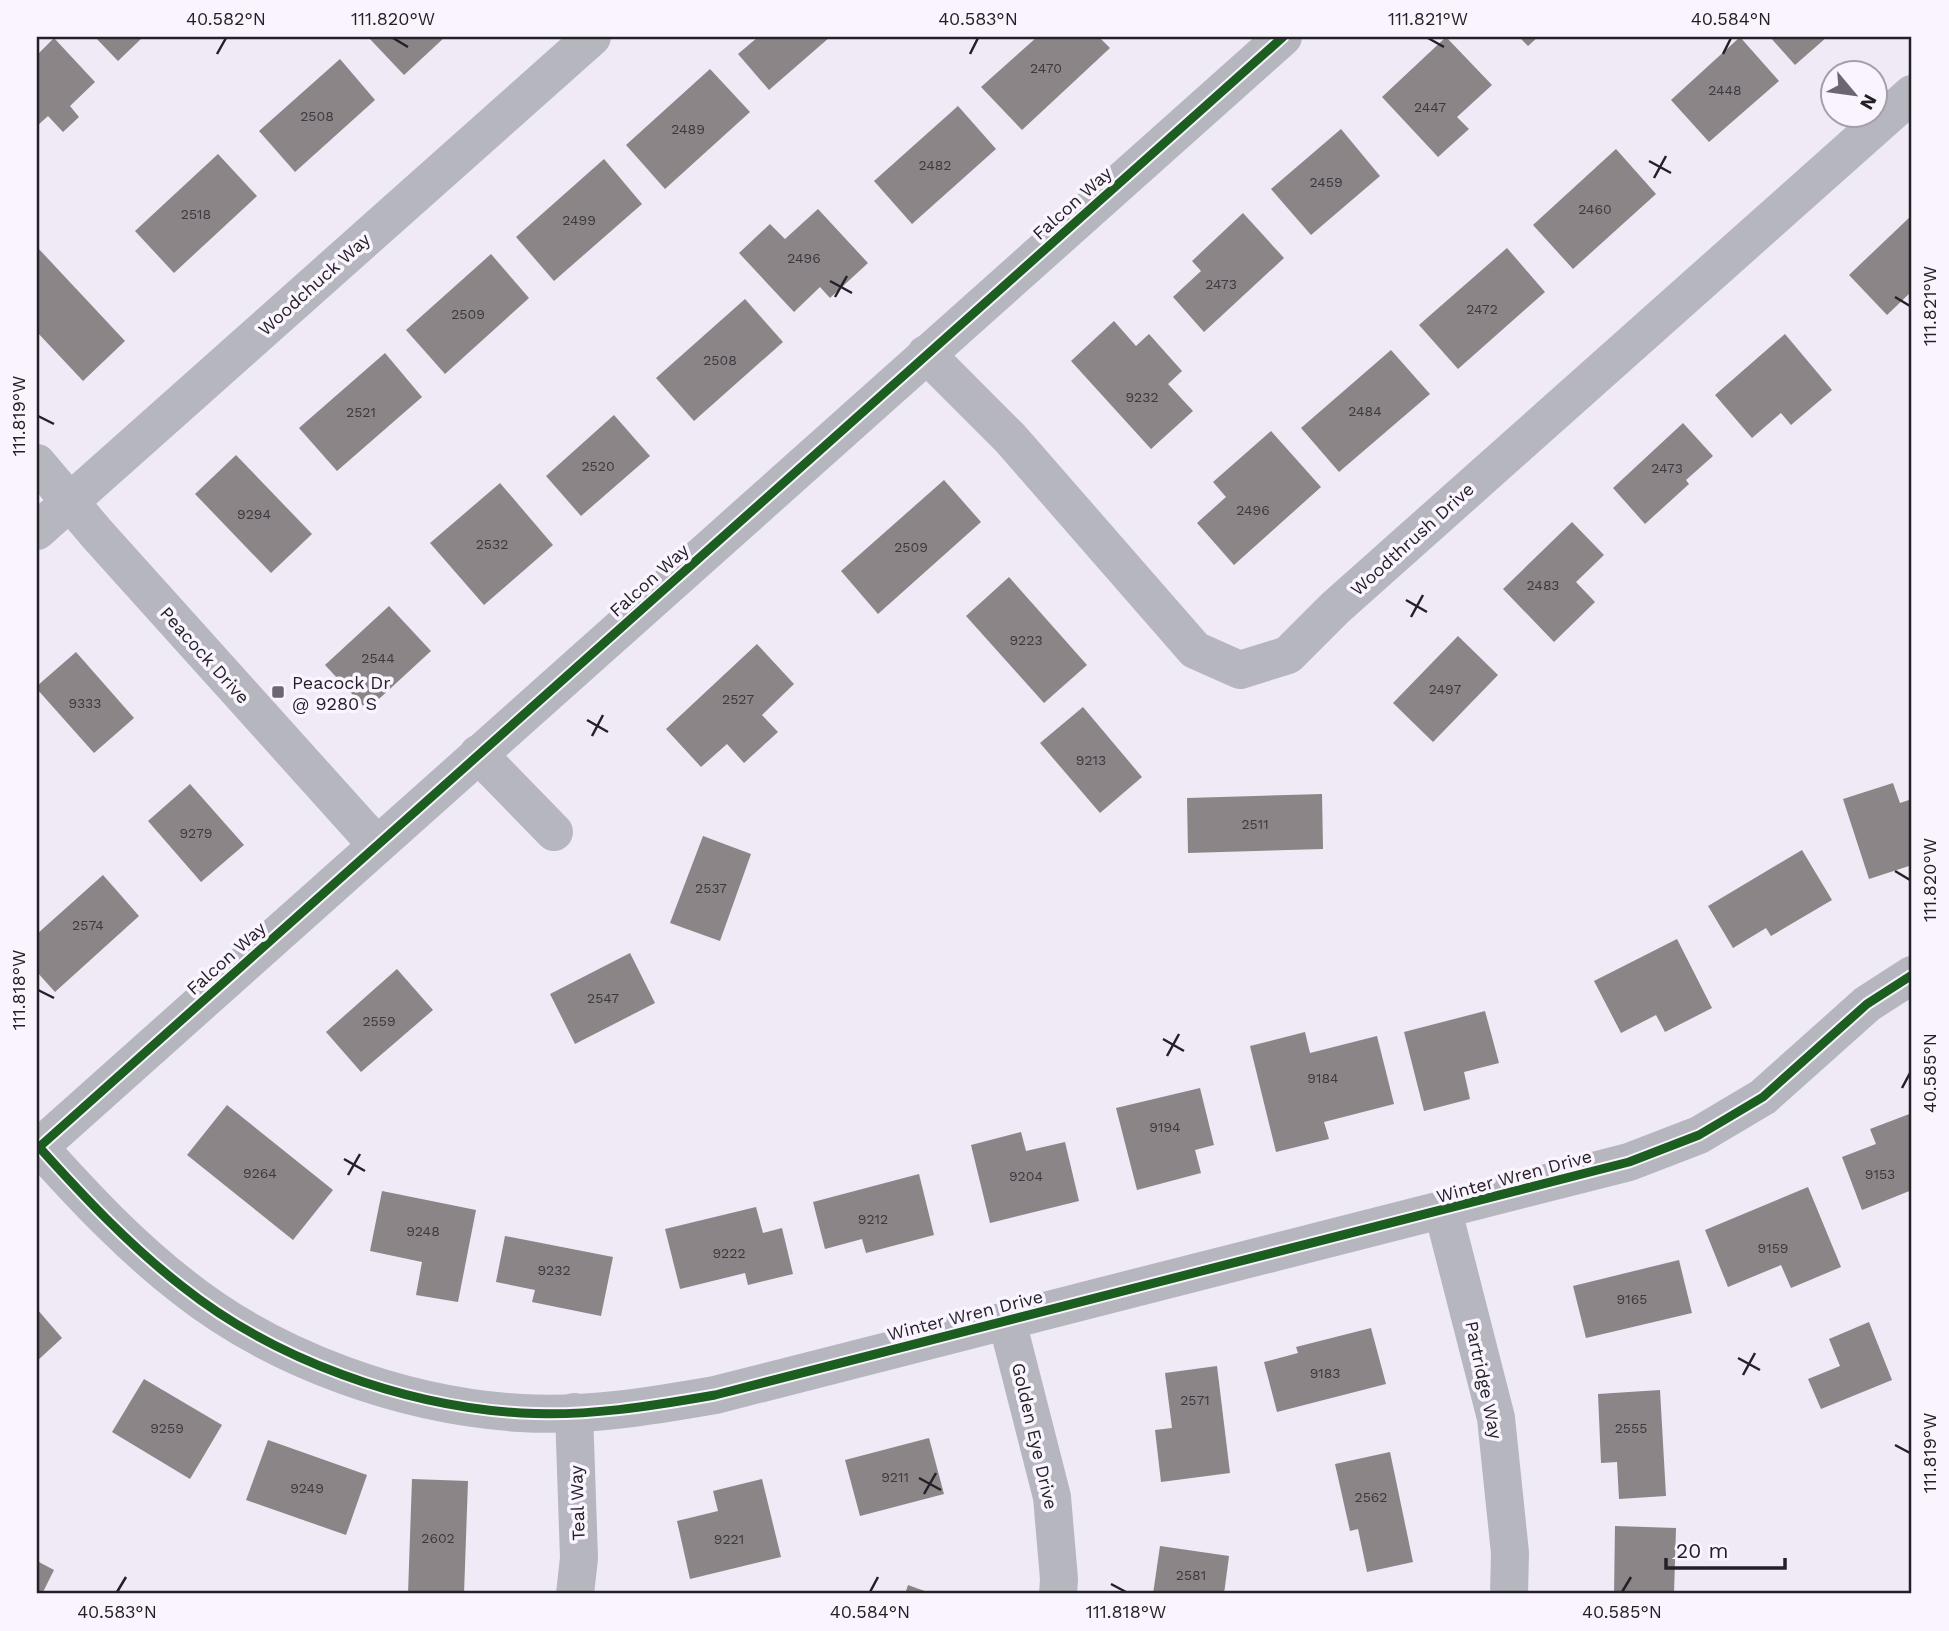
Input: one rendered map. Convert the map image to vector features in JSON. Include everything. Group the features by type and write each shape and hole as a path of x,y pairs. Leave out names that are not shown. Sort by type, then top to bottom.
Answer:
{"street":[{"name":"Woodchuck Way","path":"37,531 592,37"},
{"name":"Falcon Way","path":"38,1148 1283,37"},
{"name":"Woodthrush Drive","path":"926,354 1010,438 1195,650 1240,670 1288,655 1335,608 1912,94"},
{"name":"Peacock Drive","path":"37,463 376,844"},
{"path":"478,754 554,832"},
{"name":"Winter Wren Drive","path":"38,1148 125,1238 185,1289 253,1333 324,1368 393,1391 460,1407 522,1413 646,1408 715,1395 1629,1162 1699,1135 1763,1097 1867,1004 1912,975"},
{"name":"Partridge Way","path":"1443,1211 1496,1418 1510,1553 1509,1594"},
{"name":"Golden Eye Drive","path":"1007,1321 1052,1497 1058,1594"},
{"name":"Teal Way","path":"574,1412 579,1558 575,1594"}],"building":[{"path":"95,37 143,37 118,61"},
{"path":"368,37 445,37 404,75"},
{"path":"758,37 830,37 769,90 738,54"},
{"path":"1037,37 1099,37 1110,48 1022,130 981,87"},
{"path":"1446,37 1492,85 1457,117 1469,129 1438,157 1382,97"},
{"path":"1519,37 1538,37 1528,46"},
{"path":"1740,37 1779,81 1709,142 1671,100"},
{"path":"1770,37 1827,37 1795,65"},
{"path":"54,38 95,82 70,106 79,117 63,132 48,116 37,126 37,55"},
{"path":"340,59 375,100 295,172 259,131"},
{"path":"710,69 750,112 665,189 626,145"},
{"path":"958,106 996,149 912,224 874,181"},
{"path":"1341,129 1380,176 1311,235 1271,189"},
{"path":"1616,149 1656,194 1573,269 1533,225"},
{"path":"218,154 257,196 174,273 135,231"},
{"path":"604,159 642,204 554,281 516,237"},
{"path":"818,209 868,263 830,298 820,287 794,312 739,253 770,224 785,239"},
{"path":"1243,213 1284,258 1204,332 1173,297 1201,271 1192,261"},
{"path":"1912,215 1912,291 1887,315 1849,275"},
{"path":"37,247 125,341 83,381 37,332"},
{"path":"1507,248 1545,292 1458,369 1419,325"},
{"path":"491,254 529,298 445,374 406,330"},
{"path":"745,299 783,342 694,421 656,378"},
{"path":"1114,321 1136,346 1149,334 1182,371 1168,384 1193,411 1151,449 1071,361"},
{"path":"1785,334 1832,390 1791,425 1781,413 1752,438 1715,395"},
{"path":"1391,350 1430,394 1339,472 1301,428"},
{"path":"385,353 422,397 337,471 299,428"},
{"path":"614,415 650,456 581,516 546,476"},
{"path":"1683,423 1713,456 1686,480 1689,484 1645,524 1613,488"},
{"path":"1271,431 1321,487 1234,565 1197,523 1226,497 1213,482"},
{"path":"236,455 312,534 271,573 195,494"},
{"path":"944,480 981,522 878,614 841,571"},
{"path":"500,483 553,545 484,605 430,543"},
{"path":"1572,522 1604,555 1576,582 1595,602 1554,642 1503,589"},
{"path":"1009,577 1087,665 1044,703 966,616"},
{"path":"389,606 431,651 367,710 325,665"},
{"path":"1458,636 1498,675 1433,742 1393,703"},
{"path":"757,644 794,684 762,715 778,732 744,763 727,744 701,767 666,729"},
{"path":"76,652 134,718 94,753 37,689 37,686"},
{"path":"1083,707 1142,777 1100,813 1040,743"},
{"path":"1893,783 1900,803 1912,799 1912,865 1869,879 1843,799"},
{"path":"190,784 244,845 201,882 148,821"},
{"path":"1322,794 1323,849 1188,853 1187,798"},
{"path":"703,836 751,854 720,941 670,923"},
{"path":"1802,850 1832,900 1771,936 1766,928 1733,948 1708,906"},
{"path":"103,875 139,916 55,992 37,972 37,934"},
{"path":"1677,939 1712,1008 1665,1032 1656,1015 1621,1033 1594,981"},
{"path":"630,953 655,1003 575,1044 550,994"},
{"path":"397,969 433,1010 361,1072 326,1032"},
{"path":"1485,1011 1499,1063 1464,1072 1470,1099 1424,1111 1404,1032"},
{"path":"1305,1032 1310,1053 1377,1036 1394,1104 1324,1122 1329,1139 1276,1152 1250,1046"},
{"path":"1200,1088 1214,1145 1195,1150 1201,1173 1137,1190 1116,1108"},
{"path":"227,1105 333,1190 293,1240 187,1155"},
{"path":"1912,1113 1912,1190 1862,1210 1842,1157 1876,1144 1870,1129"},
{"path":"1021,1132 1026,1151 1065,1142 1079,1201 990,1223 971,1145"},
{"path":"919,1174 934,1235 866,1253 862,1239 825,1249 813,1202"},
{"path":"1808,1187 1841,1267 1791,1288 1781,1265 1728,1287 1705,1230"},
{"path":"382,1191 476,1210 458,1302 416,1295 422,1262 370,1251"},
{"path":"756,1207 763,1233 782,1228 793,1274 748,1285 745,1273 680,1289 665,1229"},
{"path":"505,1236 613,1257 601,1316 532,1302 535,1290 496,1282"},
{"path":"1679,1260 1692,1313 1586,1338 1573,1286"},
{"path":"37,1309 62,1338 37,1361"},
{"path":"1869,1322 1892,1380 1821,1409 1808,1379 1840,1366 1829,1339"},
{"path":"1371,1328 1386,1384 1277,1412 1264,1362 1298,1353 1296,1347"},
{"path":"1217,1366 1230,1473 1161,1482 1155,1430 1172,1428 1165,1373"},
{"path":"144,1379 222,1425 190,1479 112,1432"},
{"path":"1660,1390 1666,1496 1619,1499 1617,1462 1601,1463 1598,1394"},
{"path":"929,1438 944,1494 860,1516 845,1460"},
{"path":"268,1440 367,1475 346,1535 246,1500"},
{"path":"1390,1452 1413,1562 1367,1572 1358,1529 1350,1531 1335,1464"},
{"path":"412,1479 468,1481 464,1594 408,1594"},
{"path":"762,1479 781,1557 690,1579 677,1521 718,1511 713,1491"},
{"path":"1615,1526 1676,1528 1674,1594 1614,1594"},
{"path":"1160,1546 1229,1556 1224,1594 1153,1594"},
{"path":"37,1561 54,1570 42,1594 37,1594"},
{"path":"908,1585 933,1594 905,1594"}],"cycle path":[{"path":"37,1149 1283,37"},
{"path":"39,1147 108,1220 163,1271 219,1313 300,1357 343,1375 432,1401 521,1413 594,1412 715,1395 1629,1162 1699,1135 1763,1097 1867,1004 1912,975"}],"place":[{"name":"Peacock Dr @ 9280 S","path":"278,692"}]}
